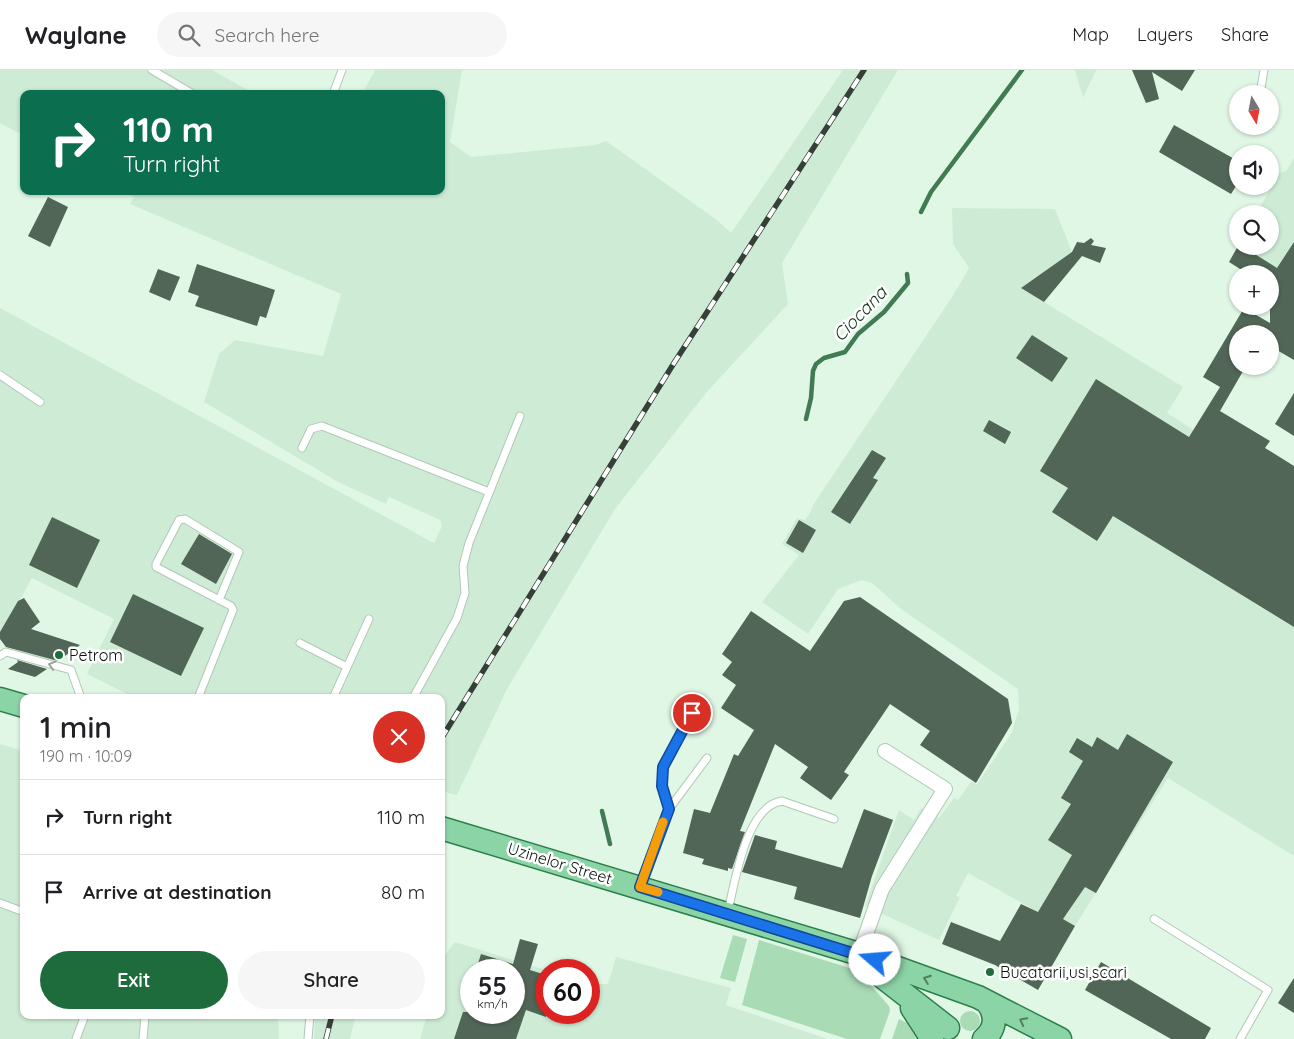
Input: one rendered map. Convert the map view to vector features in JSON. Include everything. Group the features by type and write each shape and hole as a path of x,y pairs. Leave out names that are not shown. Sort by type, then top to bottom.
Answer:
{"main road":[{"path":"0,699 20,705"},
{"name":"Uzinelor Street","path":"445,829 855,953 980,999 1060,1039"},
{"name":"Uzinelor Street","path":"855,953 946,1035"},
{"path":"946,1035 949,1008 959,998 980,999 994,1014 993,1027 987,1039"}],"street":[{"path":"855,953 882,889 945,789 885,751"}],"lane":[{"path":"152,70 186,90"},
{"path":"334,90 342,70"},
{"path":"1262,85 1264,70"},
{"path":"0,375 40,402"},
{"path":"416,694 457,618 466,593 465,556 520,416"},
{"path":"302,448 311,429 322,426 489,492"},
{"path":"200,694 233,610 231,606 219,600 156,567 179,520 185,519 239,552 219,600"},
{"path":"335,694 369,619"},
{"path":"300,643 347,667"},
{"path":"0,656 6,652 71,670 80,694"},
{"path":"669,809 662,786 663,767 692,713"},
{"path":"640,887 669,809 707,758"},
{"path":"727,913 748,836 769,806 782,801 834,819"},
{"path":"0,903 20,910"},
{"path":"1154,919 1268,990 1240,1039"},
{"path":"76,1039 84,1019"},
{"path":"143,1039 145,1019"},
{"path":"308,1039 310,1019"}],"shaded area":[{"path":"0,70 212,70 248,90 20,90 20,134 0,123"},
{"path":"375,70 462,70 450,142 471,157 595,145 606,141 717,220 731,233 843,70 898,70 782,263 788,304 706,393 615,509 507,689 457,795 445,792 445,694 127,694 87,674 114,619 32,578 0,635 0,308 434,543 442,526 440,520 389,497 386,504 338,482 204,402 219,354 235,340 323,356 341,294 130,204 134,197 131,195 445,195 445,90 364,90"},
{"path":"1075,70 1096,70 1083,98"},
{"path":"1294,157 1294,279 1279,269 1279,265 1272,265 1256,255 1279,255 1279,205 1261,205 1267,195 1279,195 1279,174 1287,170"},
{"path":"952,208 1055,209 1072,252 1021,288 1183,387 1167,413 1294,494 1294,856 1168,778 1075,926 1042,907 1038,912 968,873 956,896 960,897 939,940 865,906 899,810 914,820 921,808 939,818 954,798 958,800 971,782 977,784 1011,734 1019,709 1018,689 901,609 872,583 862,580 838,589 808,634 762,602 799,555 782,544 797,518 805,520 810,513 813,505 954,294 969,268 953,244"},
{"path":"0,744 20,750 20,1019 278,1019 279,1039 0,1039"},
{"path":"455,942 510,959 460,959 460,1024 525,1024 525,964 535,967 535,1024 600,1024 600,984 608,984 616,957 731,988 726,1005 828,1039 420,1039 426,1019 445,1019 445,955"},
{"path":"315,1019 355,1019 350,1039 314,1039"}],"green space":[{"path":"733,935 747,939 735,982 720,978"},
{"path":"759,940 853,969 868,982 889,1006 890,1011 880,1039 847,1039 742,1005"},
{"path":"966,1011 974,1011 980,1017 980,1025 974,1031 966,1031 960,1025 960,1017"},
{"path":"899,1019 907,1023 917,1039 892,1039"}],"building":[{"path":"1132,70 1195,70 1182,91 1152,72 1159,99 1146,103"},
{"path":"1174,125 1229,156 1229,193 1159,152"},
{"path":"48,197 68,207 50,247 28,236"},
{"path":"1091,238 1094,241 1091,245 1106,248 1100,263 1082,256 1044,302 1021,288 1072,252 1077,242 1084,243"},
{"path":"1294,242 1294,360 1279,351 1279,325 1234,325 1240,315 1256,315 1270,323 1270,315 1279,315 1279,265"},
{"path":"1233,255 1256,255 1272,265 1234,265 1229,262"},
{"path":"197,264 275,290 266,318 260,316 257,326 195,306 199,296 188,292"},
{"path":"158,269 180,277 170,301 149,292"},
{"path":"1229,333 1229,375 1241,375 1220,411 1270,441 1265,448 1294,466 1294,627 1113,516 1097,541 1052,512 1068,488 1040,471 1096,379 1189,437 1220,387 1203,377"},
{"path":"1032,335 1068,358 1052,382 1016,358"},
{"path":"1294,393 1294,436 1275,424"},
{"path":"989,420 1011,432 1005,444 983,431"},
{"path":"872,450 886,458 873,478 878,480 850,524 831,512"},
{"path":"52,517 100,540 77,588 29,565"},
{"path":"799,520 816,530 803,553 786,543"},
{"path":"199,534 232,554 216,584 181,564"},
{"path":"133,594 204,628 181,676 110,642"},
{"path":"860,597 1008,699 1012,723 976,783 920,745 930,731 890,704 844,772 849,775 831,800 800,778 808,767 775,744 740,831 745,832 732,869 728,868 728,871 702,864 704,859 683,853 694,809 710,813 734,754 738,756 754,730 721,708 736,685 722,675 732,662 722,654 751,611 810,651 844,601"},
{"path":"24,598 40,622 31,629 80,645 58,661 6,647 0,639 0,632 18,601"},
{"path":"17,660 47,669 35,677 8,669 18,662"},
{"path":"1127,734 1173,762 1096,893 1085,887 1063,919 1075,926 1038,990 995,965 942,944 951,922 1000,941 1021,904 1038,912 1072,855 1048,840 1071,804 1061,798 1083,761 1069,752 1077,738 1092,747 1097,737 1118,750"},
{"path":"864,809 893,820 872,876 860,918 794,899 797,887 742,872 755,835 777,841 775,849 842,868"},
{"path":"520,939 538,944 530,970 535,972 535,1013 526,1010 525,1013 525,959 514,959"},
{"path":"481,954 497,959 479,959"},
{"path":"1101,962 1211,1028 1205,1039 1171,1039 1085,990"},
{"path":"1294,978 1294,1013 1278,1003"},
{"path":"460,1021 460,1024 521,1024 516,1039 454,1039"}],"waterway":[{"name":"Ciocana","path":"921,212 931,192 1022,70"},
{"name":"Ciocana","path":"806,419 811,398 813,371 816,364 824,358 845,352 858,334 884,312 908,283 907,274"},
{"name":"Ciocana","path":"602,811 610,844"}],"railway":[{"path":"445,733 674,363 864,70"},
{"path":"326,1039 331,1019"}],"slow traffic":[{"path":"658,892 640,887 663,822"}],"place":[{"name":"Petrom","path":"59,655"},
{"name":"Bucatarii,usi,scari","path":"990,972"}],"route":[{"path":"692,713 663,767 662,786 669,809 664,818 640,887 875,960"}]}
